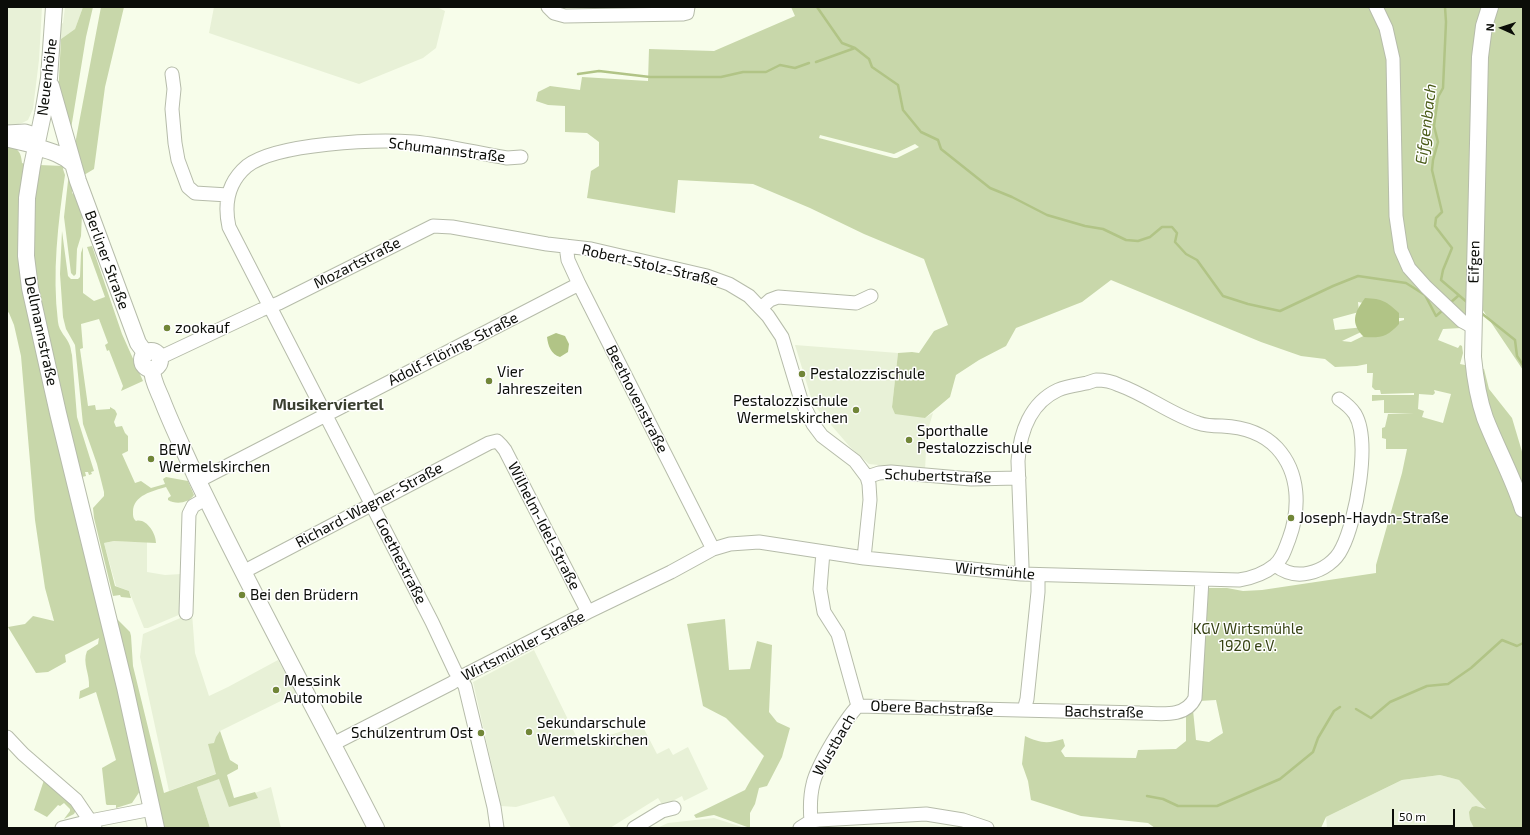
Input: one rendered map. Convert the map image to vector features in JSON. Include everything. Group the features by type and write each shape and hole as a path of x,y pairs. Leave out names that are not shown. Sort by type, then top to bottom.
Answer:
{"main road":[{"name":"Neuenhöhe","path":"37,140 49,78 54,7"},
{"name":"Eifgen","path":"1490,7 1482,36 1480,57 1473,324 1474,365 1480,402 1485,417 1510,472 1523,509"},
{"name":"Berliner Straße","path":"49,78 71,157 123,306 138,343 152,360 153,378 168,416 206,498 243,572 376,828"},
{"path":"37,140 60,143 71,157"},
{"name":"Dellmannstraße","path":"37,140 29,181 27,205 27,264 30,288 82,513 125,687 156,828"}],"street":[{"path":"548,7 554,13 566,16 683,14 687,13 688,7"},
{"path":"1376,7 1386,28 1393,59 1396,216 1401,250 1409,268 1426,287 1462,321 1473,324"},
{"path":"172,74 174,89 172,109 175,143 188,187 195,193 228,195"},
{"path":"7,132 25,131 37,140"},
{"path":"7,140 37,140"},
{"name":"Schumannstraße","path":"270,307 229,227 226,207 228,195 238,175 255,161 265,157 308,147 394,141 415,142 507,158 521,157"},
{"name":"Mozartstraße","path":"152,360 270,307 432,226 452,227 566,246"},
{"name":"Beethovenstraße","path":"566,246 568,260 713,549"},
{"name":"Robert-Stolz-Straße","path":"566,246 591,249 706,276 739,289 761,308 782,337 801,400 812,424 822,436 856,461 867,477"},
{"name":"Adolf-Flöring-Straße","path":"198,481 580,284"},
{"path":"761,308 770,300 778,297 856,303 871,296"},
{"name":"Goethestraße","path":"270,307 432,622 459,678 465,686 494,807 497,828"},
{"path":"1021,574 1019,448 1024,430 1032,412 1045,399 1058,390 1096,380 1118,385 1189,420 1207,425 1247,430 1259,435 1277,448 1294,477 1296,511 1292,532 1283,555 1275,565 1281,570 1295,574 1320,570 1336,558 1342,549 1349,532 1358,492 1361,441 1355,414 1339,399"},
{"name":"Richard-Wagner-Straße","path":"243,572 489,443 497,442"},
{"name":"Wilhelm-Idel-Straße","path":"497,442 505,450 588,612"},
{"name":"Schubertstraße","path":"864,558 870,500 867,477 879,473 891,472 971,479 1019,478"},
{"path":"186,612 189,514 193,506 206,498"},
{"name":"Wirtsmühle","path":"713,549 730,544 753,542 864,558 1021,574 1232,581 1246,579 1263,573 1275,565"},
{"name":"Wirtsmühler Straße","path":"333,744 588,612 671,572 713,549"},
{"name":"Obere Bachstraße","path":"823,552 820,589 824,612 838,634 858,706 1024,710"},
{"path":"1024,710 1027,699 1038,592 1038,575"},
{"name":"Bachstraße","path":"1024,710 1172,713 1179,712 1189,707 1195,698 1202,579"},
{"name":"Wustbach","path":"806,825 813,783 822,762 846,721 858,706"},
{"path":"7,737 76,800 92,824"},
{"path":"634,828 662,812 674,808"},
{"path":"62,828 92,824 152,809"},
{"path":"806,825 926,814 963,820 987,828"}],"shaded area":[{"path":"7,7 42,7 39,60 33,109 28,120 7,127"},
{"path":"65,7 83,7 75,29 61,39 61,24 63,23"},
{"path":"214,7 437,7 445,11 436,48 423,58 359,84 209,33"},
{"path":"1365,298 1384,301 1399,313 1399,324 1391,332 1379,337 1364,337 1360,332 1355,322 1355,318 1358,308"},
{"path":"556,333 565,336 569,344 568,352 560,357 552,352 547,340 547,337"},
{"name":"Pestalozzischule Wermelskirchen","path":"795,345 898,353 892,407 925,418 933,413 927,433 925,470 869,464 850,447 813,404"},
{"path":"114,541 147,542 147,572 165,575 181,574 181,614 148,628 144,628 129,591 116,586 104,543"},
{"path":"192,613 195,653 209,696 278,660 297,693 220,731 226,770 169,791 140,657 143,634"},
{"name":"Sekundarschule Wermelskirchen","path":"534,650 581,746 597,739 642,725 657,754 669,748 673,755 688,747 708,789 684,801 682,796 663,806 658,798 610,828 571,828 554,796 516,807 501,806 473,682"},
{"path":"1440,775 1459,780 1487,810 1501,828 1327,828 1326,817 1402,780"},
{"path":"223,777 230,802 271,787 281,828 210,828 197,787"},
{"path":"714,818 745,828 657,828 668,823"}],"green space":[{"path":"83,7 93,7 86,37 70,135 58,97 61,39 75,29"},
{"path":"101,7 124,7 105,87 94,169 84,175 78,155 72,193 75,195 82,214 81,236 77,249 76,274 74,276 71,273 64,217 68,181"},
{"name":"KGV Wirtsmühle 1920 e.V.","path":"791,7 1485,7 1467,313 1461,322 1461,328 1443,329 1438,340 1458,348 1460,345 1462,346 1463,353 1460,364 1484,369 1489,389 1512,418 1523,455 1523,828 1474,828 1470,820 1469,812 1472,807 1476,806 1486,809 1459,780 1440,775 1402,780 1326,817 1321,828 1155,828 1148,823 1081,816 1031,800 1028,781 1022,764 1025,736 1044,742 1052,742 1063,739 1065,746 1061,751 1065,757 1136,758 1138,750 1176,749 1186,741 1186,714 1193,710 1196,740 1209,742 1223,733 1216,700 1199,701 1206,588 1227,588 1243,591 1262,590 1376,573 1376,565 1402,473 1407,449 1386,449 1386,439 1382,438 1382,428 1385,427 1388,414 1414,413 1384,413 1384,400 1372,401 1372,395 1414,395 1414,393 1381,394 1380,390 1375,390 1372,387 1373,373 1367,373 1367,364 1335,367 1325,359 1301,356 1261,342 1111,280 1082,302 1016,328 1006,346 979,360 956,375 950,397 925,418 895,414 892,407 898,353 919,353 934,331 948,325 924,259 864,234 810,208 753,184 678,180 675,213 587,198 591,171 599,166 599,142 587,133 565,132 565,106 548,105 536,101 538,92 550,86 580,90 582,77 648,81 649,49 714,51 795,16","holes":["820,135 894,154 915,144 919,147 897,158 894,158 819,138","1358,302 1374,305 1398,318 1404,318 1404,320 1386,325 1351,342 1342,341 1374,326 1335,330 1333,319 1359,312","1434,390 1451,394 1443,423 1422,417 1424,411 1418,409 1419,394 1433,395 1435,393"]},
{"path":"1497,7 1523,7 1523,370 1478,303 1485,43"},
{"path":"7,145 18,151 21,156 22,163 25,164 20,199 19,241 118,680 140,791 132,803 116,808 116,805 106,804 102,768 116,760 96,692 79,699 80,691 89,687 85,660 87,651 98,644 99,638 65,655 66,662 48,672 36,673 8,627 25,624 33,616 54,621 45,588 35,520 21,356 14,325 7,311"},
{"path":"39,165 64,166 63,169 65,175 57,248 56,304 59,326 61,332 69,343 72,355 77,417 94,471 89,475 88,472 85,472 86,476 82,477 77,457 70,439 34,278 34,196"},
{"path":"62,231 68,276 71,279 78,279 80,277 81,253 83,247 83,293 94,301 105,297 87,247 92,246 122,334 143,381 121,391 123,386 109,350 107,351 105,345 108,343 99,319 81,324 83,348 80,349 88,406 95,405 96,410 110,409 110,407 115,410 117,414 114,422 116,427 122,426 128,436 128,451 122,454 135,483 141,481 151,488 165,484 163,479 166,477 188,481 194,495 186,501 178,503 171,502 168,500 171,496 166,487 155,490 136,501 133,516 136,521 143,522 150,527 156,539 156,543 114,541 104,543 115,586 129,591 131,598 121,597 120,595 113,596 94,518 93,508 104,496 104,492 97,464 83,424 75,345 66,329 63,317 60,274"},
{"path":"114,616 130,632 133,666 164,793 216,774 208,744 214,743 220,731 230,760 238,765 238,769 227,775 234,798 255,792 258,798 229,807 219,779 197,787 210,828 163,828"},
{"path":"725,619 729,670 750,669 757,641 772,645 769,712 777,722 790,728 782,757 767,786 759,788 755,804 750,813 750,828 714,815 696,818 694,815 745,790 764,756 726,718 703,706 687,624"},
{"path":"44,780 72,805 76,810 74,814 64,819 70,809 64,803 60,806 58,805 47,817 34,810"}],"waterway":[{"path":"817,7 842,43 855,48 869,59 872,67 898,85 903,110 921,132 938,140 941,149 990,188 1012,197 1047,215 1085,226 1103,229 1126,240 1138,241 1150,237 1162,227 1172,227 1177,233 1175,242 1186,254 1197,260 1223,296 1248,304 1280,311 1358,276 1406,283 1425,295 1436,316 1443,310"},
{"name":"Eifgenbach","path":"1445,7 1446,22 1443,88 1438,97 1434,126 1438,142 1432,170 1442,212 1436,218 1435,226 1452,248 1443,270 1441,280 1468,303"},
{"path":"816,62 855,48"},
{"path":"578,74 599,71 650,77 721,77 743,72 766,72 780,65 795,68 809,63"},
{"path":"1450,303 1458,296"},
{"name":"Eifgenbach","path":"1480,312 1515,340 1517,356 1523,365"},
{"path":"1356,709 1371,718 1390,702 1427,686 1448,684 1471,668 1502,640 1517,646 1523,643"},
{"path":"1147,796 1163,799 1178,806 1217,806 1280,779 1313,752 1318,738 1334,711 1340,707"}],"place":[{"name":"zookauf","path":"167,328"},
{"name":"Pestalozzischule","path":"802,374"},
{"name":"Vier Jahreszeiten","path":"489,381"},
{"name":"Pestalozzischule Wermelskirchen","path":"856,410"},
{"name":"Sporthalle Pestalozzischule","path":"909,440"},
{"name":"BEW Wermelskirchen","path":"151,459"},
{"name":"Joseph-Haydn-Straße","path":"1291,518"},
{"name":"Bei den Brüdern","path":"242,595"},
{"name":"Messink Automobile","path":"276,690"},
{"name":"Sekundarschule Wermelskirchen","path":"529,732"},
{"name":"Schulzentrum Ost","path":"481,733"}],"district":[{"name":"Musikerviertel","path":"328,405"}]}
